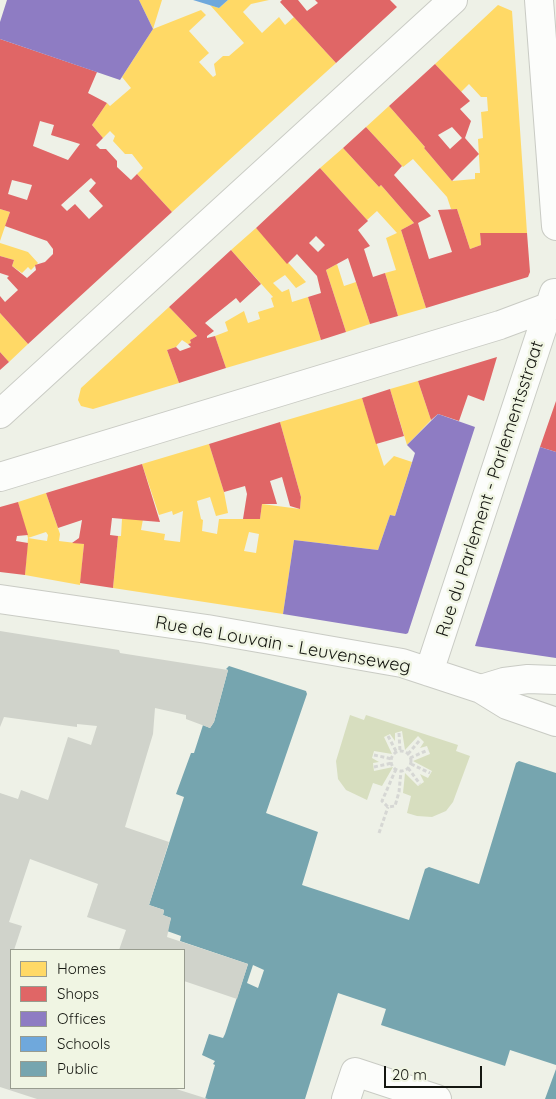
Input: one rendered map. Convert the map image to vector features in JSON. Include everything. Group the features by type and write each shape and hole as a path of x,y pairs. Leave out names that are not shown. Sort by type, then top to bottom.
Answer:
{"street":[{"path":"0,414 453,0"},
{"path":"539,0 556,226"},
{"path":"0,477 491,328 554,299"},
{"name":"Rue du Parlement - Parlementsstraat","path":"429,672 554,299"},
{"name":"Rue de Louvain - Leuvenseweg","path":"0,599 264,638 402,663 481,689 507,705 556,722"},
{"path":"481,689 504,682 528,679 556,680"},
{"path":"346,1099 355,1072 437,1099"}],"path":[{"path":"374,767 392,761 398,752 399,733"},
{"path":"388,736 398,752 408,754"},
{"path":"408,754 420,740"},
{"path":"410,758 428,750"},
{"path":"374,755 392,761 396,769 401,771 408,768 411,764 408,754"},
{"path":"411,764 430,773"},
{"path":"408,768 420,784"},
{"path":"388,807 382,801 396,769"},
{"path":"388,807 395,806 399,792 401,771"},
{"path":"379,833 388,807"}],"green space":[{"path":"350,715 364,720 366,715 458,745 456,751 470,756 453,802 446,811 432,817 407,813 411,796 403,793 405,773 418,786 424,782 420,774 428,778 432,771 413,761 430,754 427,746 420,748 424,742 418,736 405,750 402,731 395,733 395,741 390,734 384,737 392,754 374,751 372,758 379,762 373,763 374,771 393,767 382,786 373,783 367,800 346,790 338,779 336,761"}],"building: Homes":[{"path":"139,0 162,0 153,29"},
{"path":"228,0 269,0 251,4 243,12 262,33 279,17 285,25 294,17 336,63 172,212 137,174 143,168 132,154 125,154 113,141 115,136 110,131 103,138 92,125 107,103 110,106 131,88 122,77 153,29 201,10 206,15 189,31 209,53 199,62 213,77 216,75 214,64 223,56 229,56 244,43 210,5 219,8"},
{"path":"498,5 512,11 527,233 480,233 481,245 470,249 457,209 451,209 447,197 413,159 403,167 366,127 389,106 452,181 475,179 475,173 480,173 478,139 483,138 481,112 488,111 487,97 481,97 469,84 461,92 435,64"},
{"path":"343,148 379,187 381,185 414,223 401,230 426,308 398,316 385,273 396,270 386,238 397,233 377,211 367,220 320,168"},
{"path":"0,209 10,212 0,241"},
{"path":"256,228 306,282 296,288 285,275 273,283 282,292 289,289 292,302 308,297 321,340 226,368 215,336 228,331 225,322 244,311 248,323 260,319 258,312 274,307 271,298 273,297 231,250"},
{"path":"0,243 28,252 38,263 31,270 28,267 22,273 12,266 14,260 0,256"},
{"path":"337,264 344,286 356,282 370,324 346,332 326,270"},
{"path":"169,307 197,336 190,340 191,343 188,344 182,340 176,347 167,350 179,383 93,409 81,406 78,400 81,388"},
{"path":"0,313 28,344 9,362 0,352"},
{"path":"418,381 431,420 407,445 390,389"},
{"path":"362,398 384,466 394,456 412,462 395,516 390,515 378,550 294,540 283,614 113,588 118,536 121,536 122,519 143,519 141,530 165,534 164,540 180,542 183,511 173,515 172,511 159,515 142,464 209,444 224,492 228,513 216,516 210,497 197,501 201,519 203,520 202,531 217,534 219,519 260,519 262,504 300,509 301,497 280,422","holes":["249,532 259,534 256,553 244,551"]},
{"path":"46,493 60,534 59,541 84,544 80,585 25,575 28,538 18,502","holes":["46,532 48,535 47,541 28,538"]}],"building: Shops":[{"path":"282,0 298,0 307,11 318,3 315,0 390,0 397,7 336,63 280,2"},
{"path":"0,39 97,72 88,93 107,103 92,125 103,138 96,145 100,149 106,149 117,161 117,167 131,180 137,174 172,212 28,344 0,313 0,296 5,302 18,290 7,278 9,276 0,273 0,256 14,260 12,266 27,278 36,270 35,265 45,262 53,254 53,249 47,241 5,226 10,212 0,209","holes":["40,121 54,125 51,135 80,144 68,160 33,146","91,178 96,183 89,191 103,206 89,219 75,204 67,211 61,205","12,180 32,185 27,200 8,194"]},
{"path":"435,64 470,101 460,109 471,121 465,138 479,154 452,181 389,106","holes":["452,127 462,138 450,149 438,135"]},
{"path":"366,127 402,166 394,175 431,216 418,223 429,259 452,252 438,210 457,209 470,249 481,245 480,233 527,233 530,272 528,277 426,308 401,230 414,223 381,185 379,187 343,148"},
{"path":"320,168 368,221 358,230 370,246 364,249 373,277 385,273 398,316 370,324 348,258 326,270 346,332 321,340 308,297 321,293 317,276 297,254 287,264 256,228","holes":["316,236 325,245 318,252 309,243"]},
{"path":"231,250 261,284 240,303 236,298 205,323 214,331 207,338 215,336 226,368 179,383 167,350 176,347 180,351 191,347 188,344 191,343 190,340 197,336 169,307"},
{"path":"0,352 9,362 0,370"},
{"path":"497,357 484,401 468,395 459,421 438,414 431,420 418,381"},
{"path":"390,389 404,436 376,444 362,398"},
{"path":"556,401 556,452 540,447"},
{"path":"280,422 301,497 300,509 290,506 282,477 270,481 277,504 262,504 260,519 243,519 247,494 245,486 224,492 209,444"},
{"path":"142,464 160,522 112,518 110,535 118,536 113,588 80,583 84,544 72,543 79,538 82,520 58,528 46,493"},
{"path":"18,502 28,535 17,536 16,541 28,543 25,575 0,572 0,507"}],"building: Offices":[{"path":"7,0 139,0 153,29 120,80 0,39 0,22"},
{"path":"438,414 475,427 408,633 283,614 294,540 378,550 390,515 395,516 415,453 407,445"},
{"path":"540,447 556,452 556,658 475,646"}],"building: Schools":[{"path":"193,0 228,0 219,8"}],"building: Public":[{"path":"229,666 306,691 307,694 266,813 318,832 302,885 409,920 425,869 429,867 479,884 516,763 519,761 556,773 556,1065 510,1050 505,1066 381,1025 386,1009 338,993 305,1099 205,1099 215,1061 202,1055 209,1034 223,1038 248,964 180,941 181,936 167,931 171,918 163,915 164,910 149,905 184,797 176,794 191,753 194,753 203,725 210,728 214,722 228,670 226,669","holes":["253,965 264,970 258,988 247,983"]},
{"path":"556,1069 556,1099 545,1099"}],"building: Other":[{"path":"0,631 228,670 214,722 210,728 186,719 186,715 155,708 153,734 125,827 169,842 149,905 164,910 163,915 171,918 167,937 248,964 237,999 185,981 185,949 119,949 126,930 87,917 98,884 30,859 9,922 22,926 14,949 10,949 10,1089 176,1089 208,1099 37,1099 0,1087 0,793 18,799 21,790 48,800 68,737 91,745 97,726 77,724 77,727 4,717 0,727"}]}
